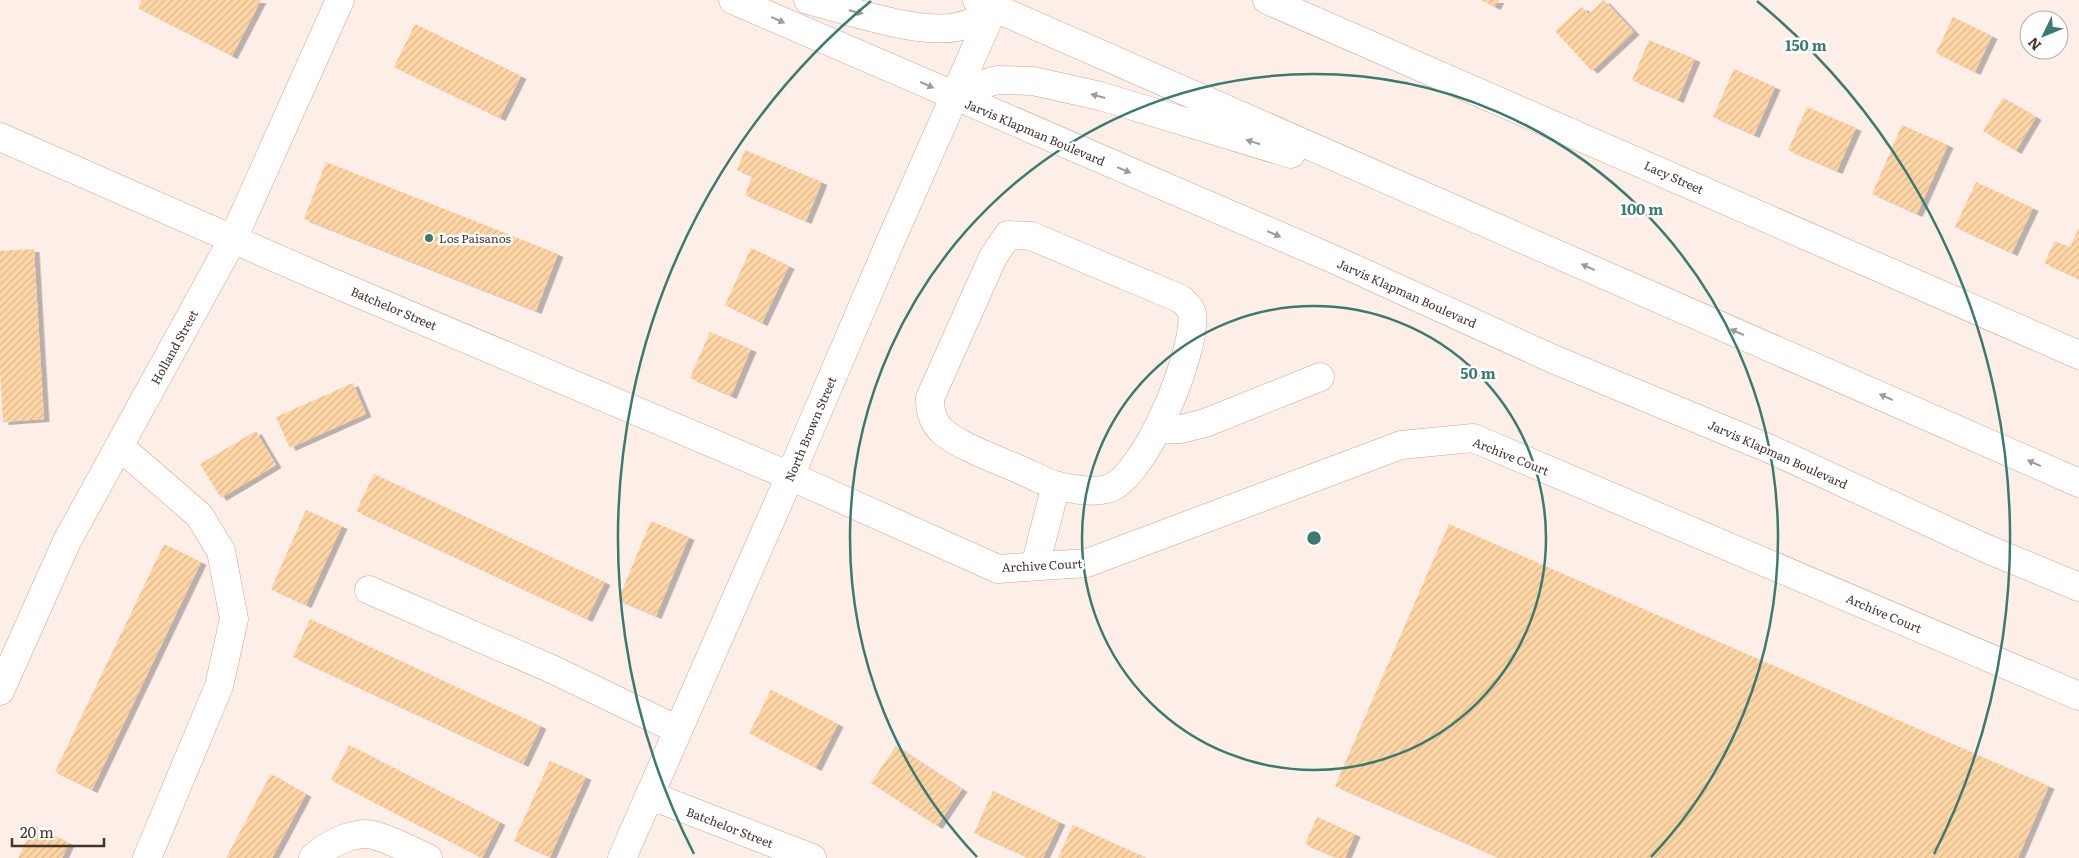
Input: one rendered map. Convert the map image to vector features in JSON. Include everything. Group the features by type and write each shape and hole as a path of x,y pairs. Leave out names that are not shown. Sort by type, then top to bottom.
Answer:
{"main road":[{"name":"Holland Street","path":"0,691 67,541 233,239 340,0"},
{"name":"Jarvis Klapman Boulevard","path":"733,0 1332,259 1553,359 1770,449 1987,549 2079,587"},
{"path":"808,0 916,27 938,29 956,28 982,18 989,2 1417,193 2079,483"},
{"name":"Lacy Street","path":"1267,0 2079,355"},
{"name":"North Brown Street","path":"622,858 954,97 989,2"},
{"path":"954,97 966,89 997,80 1033,81 1063,87 1142,108 1417,193"},
{"name":"Batchelor Street","path":"0,137 233,239 790,476"},
{"path":"1008,235 1031,236 1181,299 1192,311 1193,331 1186,358 1158,429 1141,458 1127,476 1108,489 1084,490 1056,485 958,442 941,430 930,413 930,398 998,250 1008,235"},
{"path":"1158,429 1181,429 1205,423 1320,377"},
{"name":"Archive Court","path":"790,476 998,569 1086,563 1401,445 1473,438 2079,696"},
{"path":"119,446 199,515 221,551 234,619 219,686 147,858"},
{"path":"1035,566 1056,485"},
{"path":"369,590 554,670 678,730"},
{"name":"Batchelor Street","path":"649,795 812,858"},
{"path":"313,858 322,848 344,838 371,834 428,858"}],"building":[{"path":"142,0 261,0 232,56 138,8"},
{"path":"1481,0 1499,0 1495,7"},
{"path":"1604,0 1634,32 1592,71 1555,31 1582,7 1589,14"},
{"path":"1953,17 1992,36 1975,72 1936,53"},
{"path":"415,24 521,76 500,118 394,67"},
{"path":"1649,40 1695,59 1678,100 1632,80"},
{"path":"1734,69 1775,87 1754,135 1713,117"},
{"path":"2003,98 2036,117 2016,151 1983,131"},
{"path":"1807,107 1856,128 1837,171 1788,150"},
{"path":"1902,125 1948,145 1917,214 1872,194"},
{"path":"745,150 822,182 806,221 745,195 752,176 737,170"},
{"path":"326,162 558,254 536,311 304,219"},
{"path":"1976,182 2033,208 2012,253 1955,227"},
{"path":"2079,228 2079,279 2044,263 2055,241 2070,247"},
{"path":"751,248 789,266 762,323 725,305"},
{"path":"34,249 44,419 3,422 0,370 0,251"},
{"path":"710,332 751,349 731,396 690,378"},
{"path":"353,383 366,414 290,448 276,417"},
{"path":"256,431 276,465 221,498 200,464"},
{"path":"374,474 605,582 587,619 356,511"},
{"path":"306,510 342,526 306,605 271,589"},
{"path":"651,521 689,537 656,616 618,600"},
{"path":"1449,524 2049,786 2018,858 1500,858 1335,786"},
{"path":"164,544 201,562 92,790 55,772"},
{"path":"310,619 541,726 523,764 293,657"},
{"path":"771,690 838,724 816,768 749,733"},
{"path":"349,745 500,822 482,858 331,780"},
{"path":"896,746 962,789 937,826 871,783"},
{"path":"550,761 586,777 550,857 514,841"},
{"path":"271,774 306,794 272,858 226,858"},
{"path":"993,791 1060,822 1043,858 1029,858 974,833"},
{"path":"1317,817 1355,834 1345,858 1338,858 1305,844"},
{"path":"34,825 69,843 62,858 18,858"},
{"path":"1073,825 1147,858 1058,858"}],"place":[{"name":"Los Paisanos","path":"429,238"}]}
